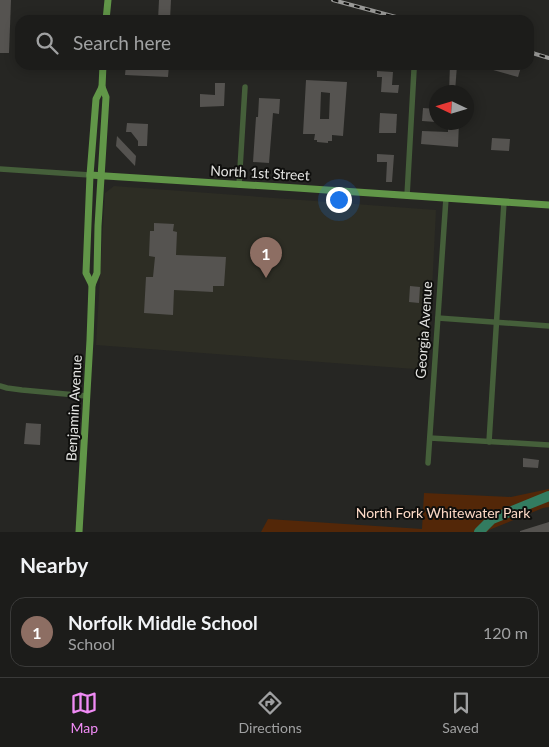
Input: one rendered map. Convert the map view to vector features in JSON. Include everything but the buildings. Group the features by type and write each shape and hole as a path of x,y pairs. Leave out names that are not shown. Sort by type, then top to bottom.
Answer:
{"main road":[{"path":"106,15 108,0"},
{"path":"102,87 103,70"},
{"name":"Benjamin Avenue","path":"92,285 86,273 90,176 96,98 102,87"},
{"name":"Benjamin Avenue","path":"79,532 92,285 97,273 106,97 102,87"},
{"name":"North 1st Street","path":"90,176 549,205"}],"street":[{"path":"406,196 414,70"},
{"path":"239,185 245,87"},
{"name":"North 1st Street","path":"0,169 90,176"},
{"name":"Georgia Avenue","path":"428,463 446,198"},
{"path":"489,442 504,202"},
{"path":"438,318 549,326"},
{"path":"0,386 87,396"},
{"path":"430,438 549,445"}],"shaded area":[{"path":"114,186 436,210 428,370 96,345 105,193"}],"green space":[{"name":"North Fork Whitewater Park","path":"549,489 549,507 487,532 261,532 268,519 422,529 424,493 511,497"}],"waterway":[{"path":"479,532 492,519 549,496"}],"railway":[{"path":"333,0 388,15"},
{"path":"534,54 549,58"}],"place":[{"name":"Norfolk Middle School","path":"266,278"}]}
